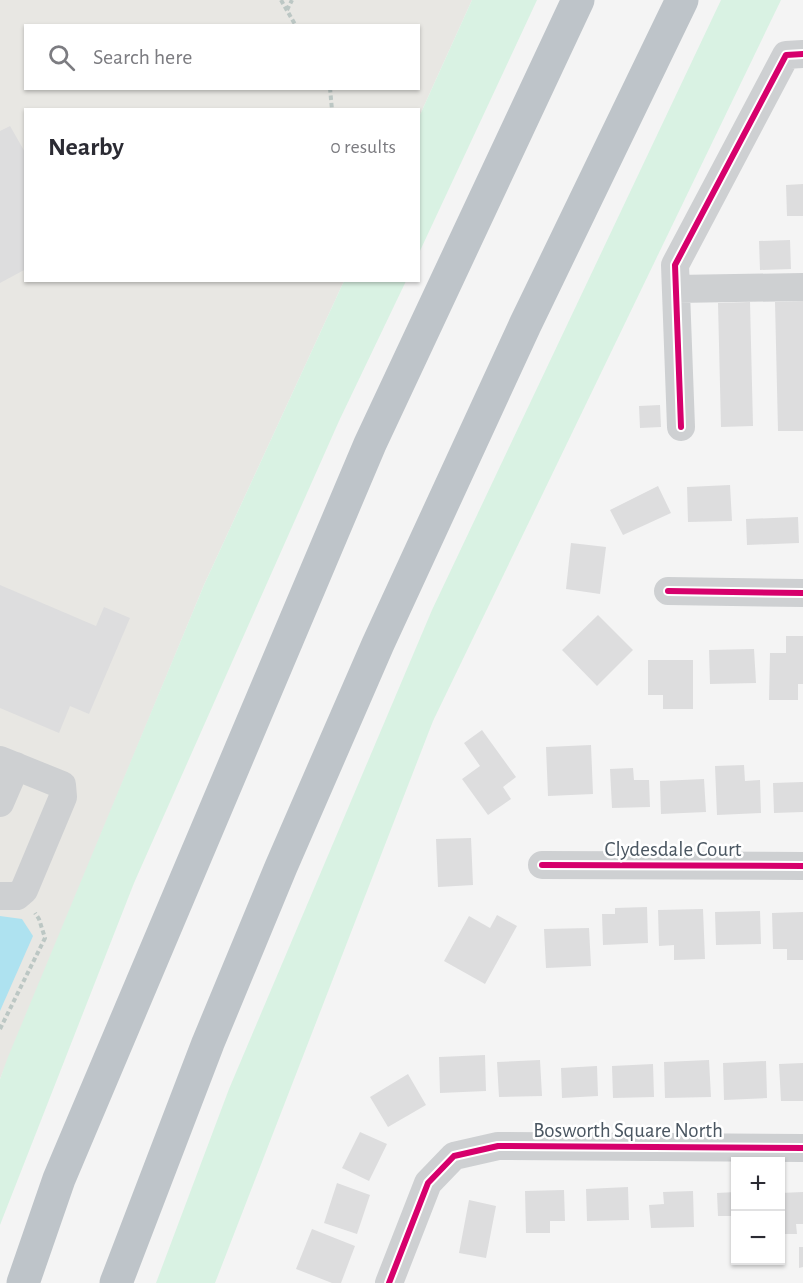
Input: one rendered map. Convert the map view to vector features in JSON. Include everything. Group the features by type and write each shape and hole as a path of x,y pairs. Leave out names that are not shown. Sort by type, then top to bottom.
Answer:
{"highway":[{"path":"23,1283 59,1179 370,444 578,0"},
{"path":"116,1283 208,1043 281,867 374,654 525,326 682,0"}],"street":[{"path":"681,427 675,265 795,54"},
{"path":"676,289 803,287"},
{"path":"668,591 803,593"},
{"path":"0,803 8,763 62,785 63,797 24,890 10,895"},
{"name":"Clydesdale Court","path":"542,865 803,867"},
{"name":"Bosworth Square North","path":"389,1283 428,1183 453,1156 498,1146 803,1148"}],"path":[{"path":"281,0 295,24"},
{"path":"287,10 292,0"},
{"path":"330,90 332,108"},
{"path":"0,1029 45,938 39,919 10,895"}],"shaded area":[{"path":"0,0 472,0 420,115 420,108 24,108 24,282 344,282 204,585 0,1079"}],"green space":[{"path":"472,0 537,0 420,251 420,115"},
{"path":"721,0 781,0 433,721 215,1283 156,1283 229,1089 432,610"},
{"path":"344,282 406,282 339,421 134,883 0,1225 0,1079 204,585"}],"water":[{"path":"0,916 22,919 33,936 0,1011"}],"building":[{"path":"10,126 24,150 24,270 0,283 0,131"},
{"path":"803,184 803,216 787,216 786,185"},
{"path":"790,240 791,269 760,270 759,241"},
{"path":"803,301 803,431 778,431 775,302"},
{"path":"750,302 753,426 721,427 718,303"},
{"path":"660,405 661,427 640,428 639,406"},
{"path":"730,485 732,521 688,522 687,487"},
{"path":"658,486 671,513 623,535 610,510"},
{"path":"798,517 799,543 747,545 746,519"},
{"path":"571,543 606,547 600,594 566,589"},
{"path":"0,585 96,626 104,607 130,618 89,714 70,706 59,733 0,708"},
{"path":"598,615 633,650 597,686 562,650"},
{"path":"786,636 803,636 803,684 798,684 798,700 769,700 770,653 786,653"},
{"path":"754,649 756,683 710,684 709,650"},
{"path":"648,660 693,660 693,709 663,709 663,695 648,695"},
{"path":"482,730 516,777 503,787 511,799 488,815 462,779 480,766 464,743"},
{"path":"591,745 593,794 548,796 546,747"},
{"path":"744,765 745,781 760,780 761,813 717,815 715,766"},
{"path":"633,768 634,780 649,780 650,807 612,808 610,769"},
{"path":"704,779 706,812 661,814 660,781"},
{"path":"803,782 803,812 774,813 773,783"},
{"path":"471,838 473,885 438,887 436,839"},
{"path":"647,907 648,943 603,945 602,914 615,914 615,908"},
{"path":"703,909 705,959 674,960 674,945 659,946 658,910"},
{"path":"760,911 761,944 716,945 715,912"},
{"path":"803,912 803,960 787,960 787,949 773,949 772,913"},
{"path":"497,915 517,926 485,984 444,961 469,916 490,928"},
{"path":"589,928 591,966 546,968 544,929"},
{"path":"485,1055 486,1091 440,1093 439,1057"},
{"path":"540,1060 542,1096 499,1097 497,1062"},
{"path":"709,1060 711,1097 665,1098 664,1062"},
{"path":"766,1061 767,1098 724,1100 723,1063"},
{"path":"803,1063 803,1101 781,1101 779,1064"},
{"path":"653,1064 654,1097 613,1098 612,1066"},
{"path":"597,1066 598,1096 562,1098 561,1068"},
{"path":"408,1074 426,1105 388,1127 370,1097"},
{"path":"360,1132 387,1144 369,1181 342,1168"},
{"path":"337,1183 370,1195 357,1234 324,1223"},
{"path":"628,1187 629,1220 587,1221 586,1189"},
{"path":"564,1190 565,1221 550,1221 550,1233 526,1233 525,1191"},
{"path":"693,1191 694,1227 651,1228 649,1205 664,1204 663,1192"},
{"path":"731,1192 731,1216 718,1216 717,1193"},
{"path":"803,1192 803,1224 796,1224 797,1234 785,1234 785,1193"},
{"path":"469,1200 496,1206 486,1258 459,1253"},
{"path":"312,1229 355,1246 341,1283 332,1283 296,1269"},
{"path":"799,1247 803,1247 803,1267 799,1268"}],"cycle path":[{"path":"681,427 675,265 786,55 803,54"},
{"path":"668,591 803,593"},
{"path":"542,865 803,866"},
{"path":"389,1283 428,1183 454,1156 498,1146 803,1148"}]}
